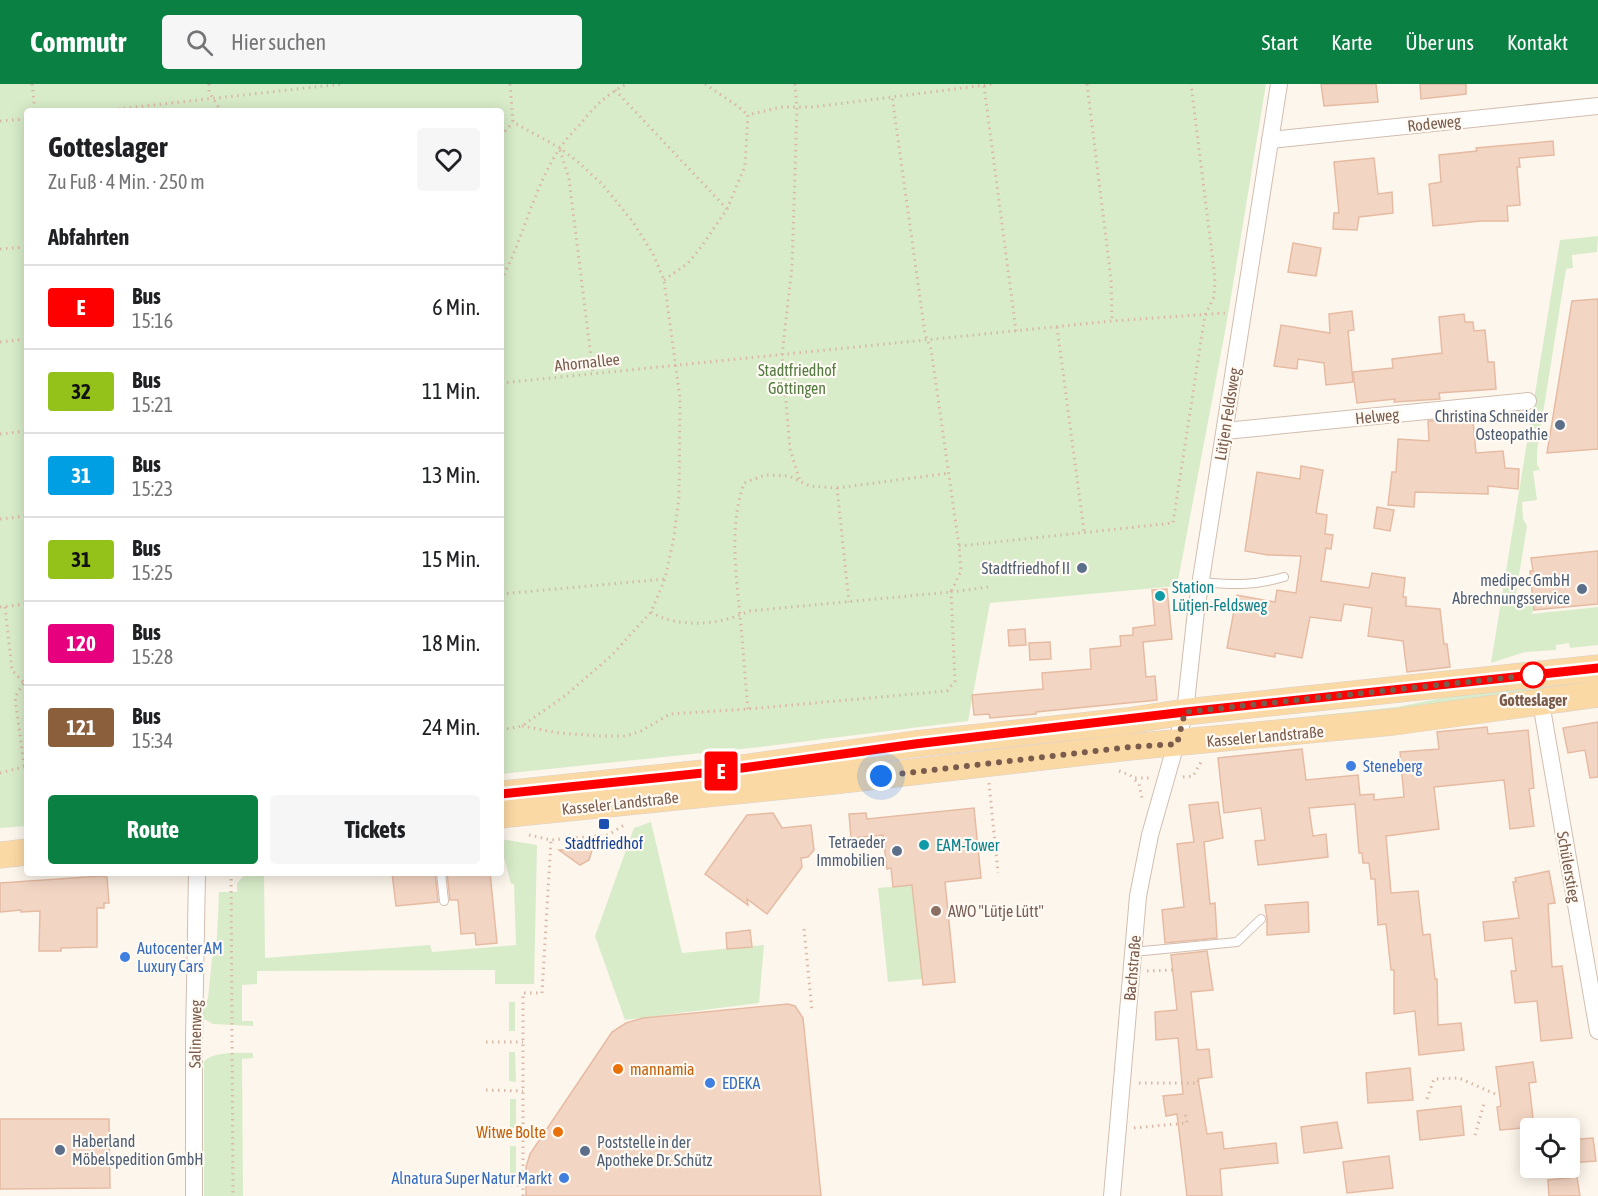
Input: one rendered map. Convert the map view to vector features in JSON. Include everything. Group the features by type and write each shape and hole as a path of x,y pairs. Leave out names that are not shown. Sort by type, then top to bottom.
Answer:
{"main road":[{"name":"Kasseler Landstraße","path":"504,794 713,772 915,744 1185,712 1598,668"},
{"name":"Kasseler Landstraße","path":"504,815 834,781 1130,747 1394,722 1598,694"},
{"path":"0,855 24,852"}],"street":[{"name":"Lütjen Feldsweg","path":"1177,744 1185,712 1201,582 1279,84"},
{"name":"Rodeweg","path":"1270,140 1598,106"},
{"name":"Helweg","path":"1225,431 1528,401"},
{"name":"Schülerstieg","path":"1541,703 1598,1030"},
{"name":"Bachstraße","path":"1112,1196 1138,896 1150,835 1177,744"},
{"name":"Salinenweg","path":"194,1196 197,876"}],"lane":[{"path":"1201,582 1242,586 1262,584 1284,577"},
{"path":"441,876 444,901"},
{"path":"1133,952 1237,942 1261,919"}],"path":[{"path":"32,84 35,108"},
{"path":"208,84 209,92 219,108"},
{"path":"128,108 342,84"},
{"path":"504,132 513,122 510,84"},
{"path":"504,275 514,257 528,215 560,148 592,110 615,90 627,84"},
{"path":"705,84 748,116"},
{"path":"795,84 797,107 792,267 782,355 790,449 800,481"},
{"path":"748,116 781,107 994,84"},
{"path":"1087,84 1111,279 1112,321"},
{"path":"959,546 1173,523 1205,315 1214,297 1215,278 1191,84"},
{"path":"984,85 1016,331"},
{"path":"615,90 727,209"},
{"path":"504,729 522,726 569,734 626,735 641,731 670,714 947,691 955,681 951,592 961,571 959,546 950,473 931,349 927,340 892,96"},
{"path":"664,280 687,264 727,209 745,166 748,116"},
{"path":"0,121 24,119"},
{"path":"513,122 560,148 602,184 633,222 653,254 664,280 680,398 679,497 674,537 665,579 651,612 611,656 588,677 522,726"},
{"path":"560,148 569,179 593,374"},
{"path":"0,249 24,247"},
{"name":"Ahornallee","path":"504,383 1112,321 1244,312"},
{"path":"1057,327 1084,531"},
{"path":"0,342 24,339"},
{"path":"0,434 24,431"},
{"path":"748,709 736,582 735,523 737,501 744,483 765,475 789,476 810,486 837,488 950,473"},
{"path":"837,488 849,602"},
{"path":"0,519 24,516"},
{"path":"504,594 665,579"},
{"path":"651,612 666,619 692,622 733,619 749,611 989,587"},
{"path":"24,604 2,607 12,670 24,682"},
{"path":"24,684 15,696 24,759"},
{"path":"0,773 24,766"},
{"path":"989,778 998,873"},
{"path":"522,834 551,840 608,835 625,824"},
{"path":"523,1196 523,993 542,993 551,840"},
{"path":"231,876 233,1196"},
{"path":"804,929 812,1011"},
{"path":"1130,972 1173,970"},
{"path":"486,1042 523,1042"},
{"path":"1427,1099 1434,1079 1459,1078 1496,1094"},
{"path":"1122,1082 1182,1084 1198,1083 1198,1079"},
{"path":"486,1090 523,1091"},
{"path":"1475,1135 1484,1104"},
{"path":"1117,1129 1187,1122 1185,1113"},
{"path":"486,1137 523,1137"},
{"path":"487,1185 523,1185"}],"green space":[{"name":"Stadtfriedhof Göttingen","path":"0,84 1266,84 1227,321 1177,586 990,603 968,721 760,747 504,774 504,108 24,108 24,826 0,828"},
{"path":"1598,236 1597,252 1572,255 1573,268 1566,269 1537,451 1537,464 1540,470 1533,471 1537,500 1522,502 1523,519 1527,526 1516,594 1532,593 1534,610 1531,614 1598,607 1598,645 1570,648 1569,643 1556,645 1556,650 1525,652 1491,663 1560,240"},
{"path":"1598,676 1598,686 1247,729 1246,723 1397,707 1492,688"},
{"path":"651,822 682,953 764,945 759,1003 625,1020 595,936 634,828"},
{"path":"504,840 537,845 534,984 495,984 495,970 257,971 257,984 242,985 242,1021 253,1021 253,1026 213,1024 204,1019 203,1010 208,998 212,959 217,938 219,892 237,892 237,883 243,876 264,876 265,958 430,945 432,952 516,945 514,884 511,884 504,857"},
{"path":"912,885 922,979 888,982 878,888"},
{"path":"509,1002 515,1002 515,1031 509,1031"},
{"path":"509,1052 515,1052 516,1082 509,1081"},
{"path":"253,1053 253,1058 242,1059 243,1196 204,1196 204,1061 221,1054"},
{"path":"510,1099 516,1099 516,1128 510,1128"},
{"path":"510,1146 516,1146 516,1176 510,1176"}],"building":[{"path":"1321,84 1376,84 1378,102 1324,106"},
{"path":"1420,84 1466,84 1466,94 1421,99"},
{"path":"1553,141 1554,155 1519,158 1520,167 1517,167 1520,205 1507,206 1508,221 1433,226 1429,184 1441,182 1439,155 1477,151 1476,148"},
{"path":"1374,158 1378,194 1392,192 1393,213 1359,217 1357,230 1333,229 1334,213 1339,213 1334,162"},
{"path":"1293,243 1321,248 1316,276 1288,272"},
{"path":"1598,299 1598,449 1547,453 1572,301"},
{"path":"1352,311 1354,330 1348,331 1353,382 1326,385 1324,363 1298,359 1297,369 1274,366 1281,325 1330,333 1329,314"},
{"path":"1464,314 1465,322 1473,322 1474,331 1485,330 1488,362 1494,362 1496,389 1439,393 1440,399 1394,402 1395,399 1357,403 1353,372 1393,368 1392,359 1442,353 1439,317"},
{"path":"1442,420 1442,423 1473,421 1476,453 1503,451 1505,468 1519,469 1518,489 1488,486 1488,494 1415,492 1414,507 1388,505 1392,472 1396,472 1398,439 1429,441 1428,421"},
{"path":"1301,466 1323,470 1316,513 1327,515 1325,534 1333,535 1331,549 1326,548 1321,581 1369,588 1372,573 1405,578 1403,597 1406,597 1406,606 1440,609 1444,644 1447,644 1450,667 1407,672 1403,641 1368,636 1372,608 1344,604 1341,621 1310,617 1302,658 1275,653 1275,657 1227,648 1237,595 1275,602 1277,590 1296,593 1301,556 1268,555 1245,551 1257,472 1300,479"},
{"path":"1377,507 1394,510 1390,531 1374,528"},
{"path":"1598,551 1598,604 1534,610 1531,558"},
{"path":"1167,589 1172,639 1143,642 1146,677 1155,676 1157,700 990,718 989,714 974,715 972,695 1043,689 1042,673 1091,669 1090,649 1121,646 1120,636 1133,635 1133,628 1155,625 1152,590"},
{"path":"1025,629 1026,645 1009,646 1008,630"},
{"path":"1050,642 1051,659 1030,660 1029,643"},
{"path":"1598,722 1598,777 1590,778 1585,750 1568,753 1563,728"},
{"path":"1487,727 1488,734 1528,730 1534,788 1529,789 1534,826 1510,829 1504,780 1434,787 1439,829 1386,836 1391,893 1418,891 1423,935 1430,934 1435,979 1437,979 1438,1025 1461,1023 1464,1050 1419,1055 1415,1011 1394,1014 1394,970 1391,970 1386,924 1378,925 1375,879 1371,879 1369,863 1363,863 1362,853 1359,853 1355,804 1309,808 1313,836 1326,834 1328,857 1258,865 1255,841 1265,840 1261,808 1224,813 1218,758 1302,749 1306,780 1358,775 1360,795 1374,794 1374,800 1404,797 1400,752 1439,749 1437,732"},
{"path":"1218,802 1223,838 1204,842 1210,904 1215,903 1217,938 1165,943 1162,910 1184,907 1177,844 1194,842 1189,805"},
{"path":"974,808 981,878 945,882 955,982 923,985 912,885 893,887 891,868 887,869 883,835 851,838 849,814 866,813 867,819"},
{"path":"773,813 782,828 811,825 814,850 808,857 801,858 802,867 767,914 747,899 748,905 705,874 747,815"},
{"path":"593,847 589,860 580,865 559,850"},
{"path":"1549,871 1555,903 1548,904 1552,967 1562,966 1572,1038 1541,1041 1537,1001 1515,1003 1511,971 1516,971 1512,938 1485,941 1483,922 1519,918 1513,882 1516,882 1515,878"},
{"path":"392,876 435,876 438,902 396,906"},
{"path":"447,876 490,876 497,943 476,945 475,933 461,934 458,900 450,900"},
{"path":"107,877 109,903 104,903 104,908 97,908 97,947 39,951 40,911 0,912 0,883"},
{"path":"1308,902 1309,932 1267,935 1265,905"},
{"path":"750,930 752,947 727,949 726,933"},
{"path":"1207,951 1213,990 1191,992 1197,1050 1209,1049 1212,1077 1198,1079 1207,1134 1222,1132 1224,1149 1276,1143 1278,1163 1220,1169 1222,1196 1187,1196 1177,1114 1166,1116 1163,1096 1183,1094 1178,1038 1156,1040 1155,1012 1177,1010 1171,955"},
{"name":"EDEKA","path":"788,1004 795,1006 803,1018 821,1196 526,1196 526,1167 530,1154 612,1032 626,1023 643,1018"},
{"path":"1533,1062 1536,1082 1529,1083 1533,1118 1520,1118 1520,1128 1500,1130 1497,1107 1501,1106 1496,1067"},
{"path":"1410,1068 1413,1100 1368,1103 1366,1073"},
{"path":"1461,1106 1464,1135 1420,1140 1417,1111"},
{"path":"0,1119 109,1119 110,1188 0,1189"},
{"path":"1337,1122 1342,1148 1304,1153 1301,1127"},
{"path":"1593,1138 1596,1161 1580,1162 1580,1139"},
{"path":"1389,1156 1393,1188 1347,1193 1343,1162"},
{"path":"1577,1178 1580,1196 1549,1196 1548,1180"}],"bus line":[{"name":"E","path":"504,794 713,772 915,744 1127,721 1185,712 1598,668"}],"place":[{"name":"Christina Schneider Osteopathie","path":"1560,425"},
{"name":"Stadtfriedhof II","path":"1082,568"},
{"name":"medipec GmbH Abrechnungsservice","path":"1582,589"},
{"name":"Station Lütjen-Feldsweg","path":"1160,596"},
{"name":"Gotteslager","path":"1533,675"},
{"name":"Steneberg","path":"1351,766"},
{"name":"Stadtfriedhof","path":"604,824"},
{"name":"EAM-Tower","path":"924,845"},
{"name":"Tetraeder Immobilien","path":"897,851"},
{"name":"AWO \"Lütje Lütt\"","path":"936,911"},
{"name":"Autocenter AM Luxury Cars","path":"125,957"},
{"name":"mannamia","path":"618,1069"},
{"name":"EDEKA","path":"710,1083"},
{"name":"Witwe Bolte","path":"558,1132"},
{"name":"Haberland Möbelspedition GmbH","path":"60,1150"},
{"name":"Poststelle in der Apotheke Dr. Schütz","path":"585,1151"},
{"name":"Alnatura Super Natur Markt","path":"564,1178"}],"route":[{"path":"881,776 1130,747 1177,744 1185,712 1533,675"}]}
